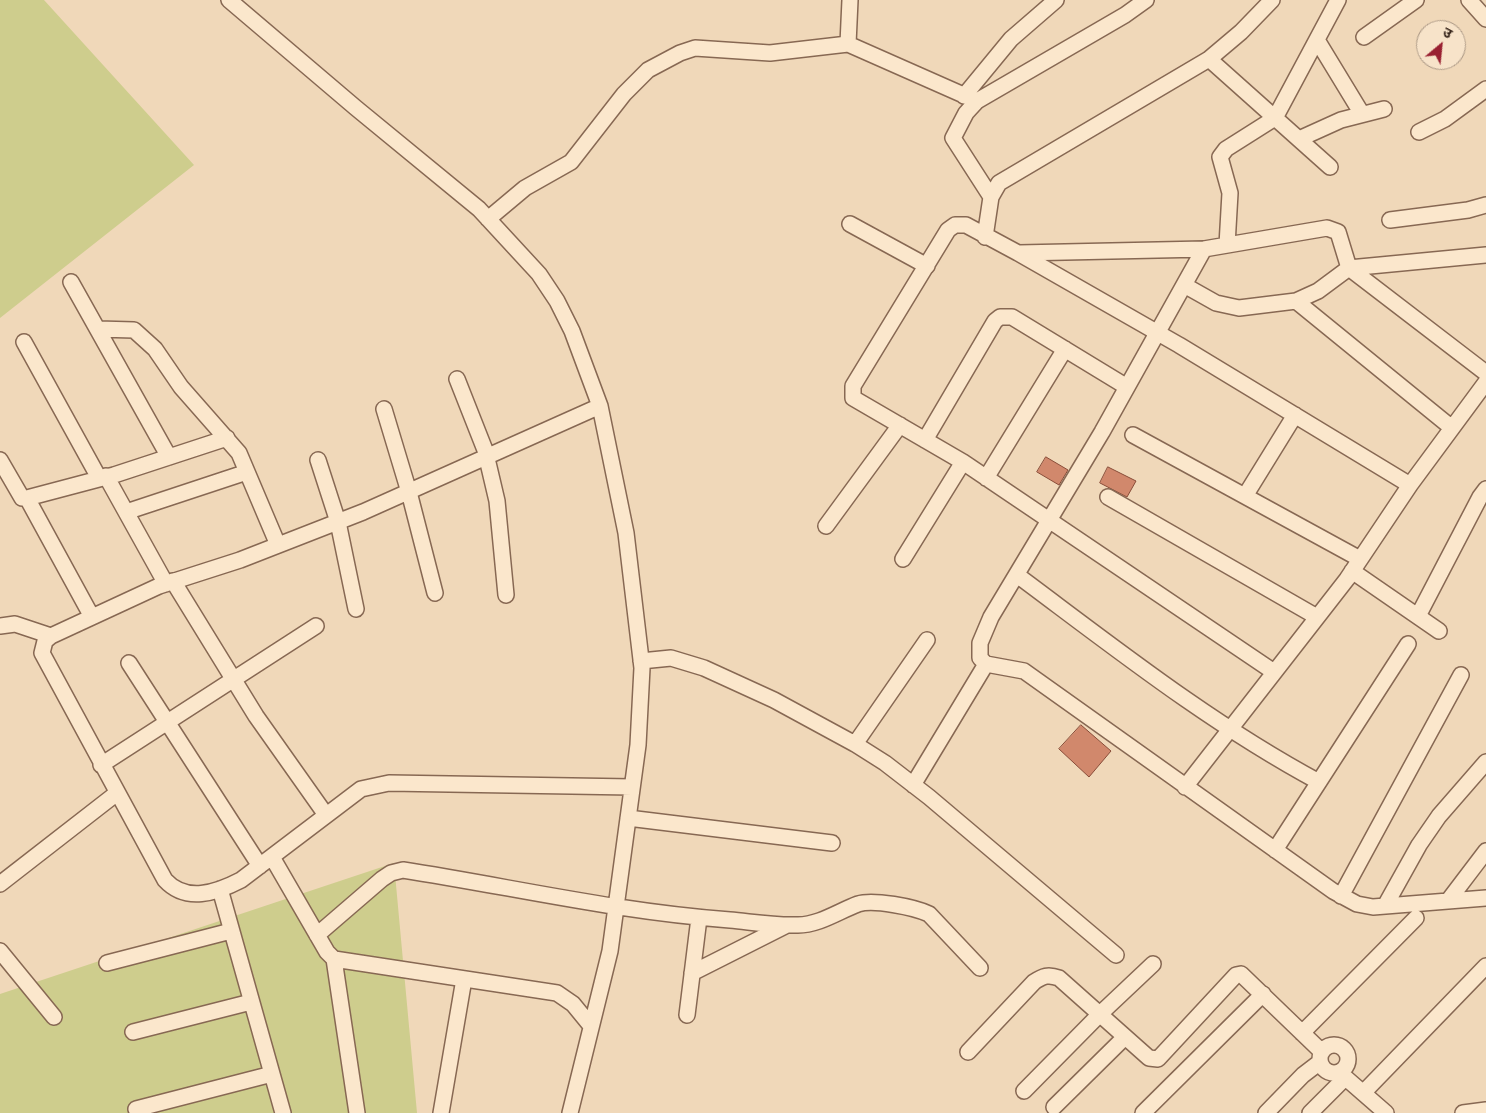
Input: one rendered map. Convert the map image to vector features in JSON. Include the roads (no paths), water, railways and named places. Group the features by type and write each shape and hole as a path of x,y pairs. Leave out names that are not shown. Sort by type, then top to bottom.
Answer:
{"street":[{"path":"229,0 478,208 539,274 557,301 572,331 600,406 626,533 641,661 638,745 610,951 570,1113"},
{"path":"848,44 850,0"},
{"path":"971,98 1117,20 1146,0"},
{"path":"985,236 990,197 999,183 1209,59 1241,32 1272,0"},
{"path":"1226,246 1230,193 1220,157 1226,150 1275,118 1338,0"},
{"path":"1364,37 1416,0"},
{"path":"1469,0 1486,19"},
{"path":"990,197 953,138 966,114 971,98 1011,39 1052,1"},
{"path":"1317,40 1362,114"},
{"path":"488,219 512,196 571,162 636,81 648,70 680,53 704,48 749,53 770,53 848,44 971,98"},
{"path":"1209,59 1330,167"},
{"path":"1419,132 1445,119 1486,89"},
{"path":"1299,139 1330,124 1362,114 1384,110"},
{"path":"1390,220 1468,210 1486,205"},
{"path":"850,224 927,266"},
{"path":"1274,672 963,462 853,398 851,392 853,386 948,230 956,225 966,225 1018,253 1157,332 1410,485"},
{"path":"1018,253 1204,249 1327,228 1338,232 1350,268 1486,373"},
{"path":"1204,249 1127,387 991,618 980,643 980,658 986,664 1024,671 1185,787 1342,896 1365,906 1486,898"},
{"path":"1184,285 1216,303 1239,308 1296,301 1318,291 1350,268 1486,254"},
{"path":"71,282 169,457"},
{"path":"1296,301 1452,428"},
{"path":"925,440 995,321 1000,317 1012,317 1127,387"},
{"path":"98,329 127,328 142,335 155,349 181,387 240,454 278,545"},
{"path":"24,342 103,477 170,582 256,716 326,815"},
{"path":"986,478 1065,349"},
{"path":"457,379 487,458 497,501 506,596"},
{"path":"1185,787 1317,618 1356,565 1410,485 1486,382"},
{"path":"600,406 487,458 338,522 170,582 51,636 42,646 42,653 165,880 172,888 193,896 220,889 241,880 361,788 381,784 632,787"},
{"path":"384,409 409,492 434,593"},
{"path":"1246,496 1295,415"},
{"path":"826,526 900,425"},
{"path":"1133,435 1246,496 1356,565 1439,631"},
{"path":"0,460 18,493 22,498 27,498 103,477 227,438"},
{"path":"318,460 338,522 356,609"},
{"path":"903,558 963,462"},
{"path":"126,512 248,472"},
{"path":"1418,616 1480,497 1486,490"},
{"path":"1108,497 1317,618"},
{"path":"27,498 92,617"},
{"path":"1017,575 1229,730 1319,782"},
{"path":"0,626 15,624 51,636"},
{"path":"101,765 316,626"},
{"path":"855,744 926,640"},
{"path":"1275,850 1408,644"},
{"path":"641,661 671,658 704,668 774,700 855,744 885,763 913,785 1116,955"},
{"path":"129,663 334,958 357,1113"},
{"path":"913,785 986,664"},
{"path":"1342,896 1462,675"},
{"path":"1385,906 1419,845 1439,816 1486,762"},
{"path":"0,884 117,793"},
{"path":"628,818 832,843"},
{"path":"1448,901 1486,851"},
{"path":"317,935 391,873 403,870 616,908 699,918 799,926 817,922 867,902 921,911 935,919 980,968"},
{"path":"220,889 283,1113"},
{"path":"687,1015 699,918"},
{"path":"1302,1033 1416,918"},
{"path":"692,973 788,925"},
{"path":"107,963 231,931"},
{"path":"0,951 54,1017"},
{"path":"334,958 558,993 574,1004 591,1026"},
{"path":"1024,1092 1100,1014 1153,964"},
{"path":"1363,1093 1486,966"},
{"path":"968,1052 1034,982 1050,975 1059,978 1149,1058 1158,1059 1236,975 1240,974 1247,978 1302,1033 1321,1057 1325,1070 1342,1075 1386,1113"},
{"path":"441,1113 464,979"},
{"path":"1144,1113 1263,994"},
{"path":"133,1032 251,1002"},
{"path":"1054,1107 1125,1037"},
{"path":"1266,1113 1332,1045 1343,1049 1348,1060 1342,1075 1310,1113"},
{"path":"136,1109 272,1074"}]}
